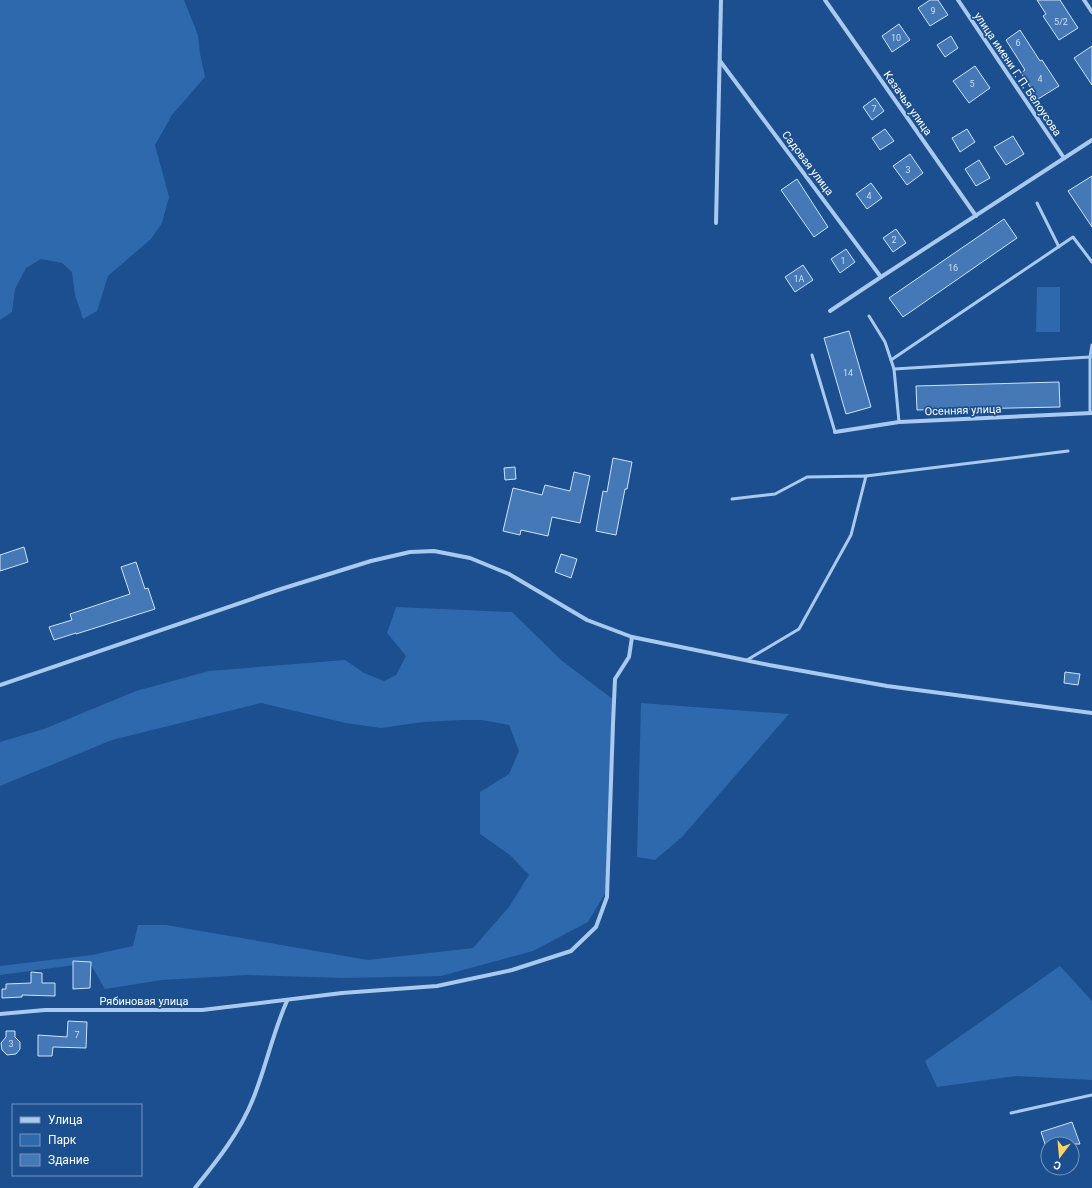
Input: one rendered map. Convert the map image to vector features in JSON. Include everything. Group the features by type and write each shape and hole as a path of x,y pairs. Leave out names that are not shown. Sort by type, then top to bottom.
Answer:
{"street":[{"path":"716,223 721,0"},
{"name":"Казачья улица","path":"825,0 976,216"},
{"name":"улица имени Г. П. Белоусова","path":"958,0 1064,158"},
{"path":"1084,0 1092,12"},
{"name":"Садовая улица","path":"720,61 881,276"},
{"path":"830,311 881,276 1092,140"},
{"name":"Осенняя улица","path":"835,432 899,422 1091,413"},
{"path":"0,685 281,589 410,552 434,551 470,558 509,574 587,620 632,637 887,686 1092,713"},
{"name":"Рябиновая улица","path":"0,1014 45,1010 202,1010 342,993 437,986 512,970 571,951 596,927 607,897 615,679 629,657 632,637"},
{"path":"194,1188 215,1164 253,1100 287,1000"}],"lane":[{"path":"1037,203 1059,247"},
{"path":"891,360 1073,238 1092,262"},
{"path":"869,316 884,342 894,369 899,422"},
{"path":"1091,413 1090,357 1092,345"},
{"path":"812,355 835,432"},
{"path":"894,369 1090,357"},
{"path":"732,499 775,494 807,477 866,476 1068,451"},
{"path":"746,660 799,629 851,535 866,476"},
{"path":"1011,1113 1092,1095"}],"green space":[{"path":"0,0 184,0 198,35 205,77 172,115 155,145 169,197 162,223 151,239 108,276 97,311 83,319 75,295 72,272 62,263 41,259 26,268 15,289 12,312 0,320"},
{"path":"1037,287 1060,287 1060,332 1036,332"},
{"path":"396,607 512,612 561,660 614,700 606,892 588,922 533,951 441,976 343,978 247,975 162,980 105,989 90,963 0,975 0,966 92,955 133,946 138,925 166,925 368,960 473,948 509,907 529,875 510,855 480,834 480,792 509,774 519,751 509,725 482,720 462,720 423,722 381,728 346,723 261,703 112,740 0,786 0,742 44,729 136,691 209,671 345,660 364,673 384,681 396,675 406,656 387,633"},
{"path":"641,703 789,714 682,837 655,860 637,857"},
{"path":"1060,966 1092,1001 1092,1080 1016,1076 937,1087 925,1061"}],"building":[{"path":"930,0 938,0 948,15 930,26 918,8"},
{"path":"1037,0 1060,0 1078,28 1059,40 1043,16 1046,14"},
{"path":"899,24 910,40 892,52 882,36"},
{"path":"1020,30 1040,61 1042,60 1059,86 1038,99 1021,73 1025,70 1006,40"},
{"path":"951,36 958,48 945,57 937,45"},
{"path":"1092,46 1092,85 1074,58"},
{"path":"975,66 990,88 969,103 953,81"},
{"path":"875,98 884,111 872,120 863,107"},
{"path":"885,129 894,141 880,150 872,138"},
{"path":"967,129 975,142 960,152 952,138"},
{"path":"1013,136 1024,154 1006,165 994,147"},
{"path":"910,154 923,173 907,185 893,166"},
{"path":"979,160 990,178 976,186 965,169"},
{"path":"1092,176 1092,227 1068,191"},
{"path":"797,179 828,227 814,237 781,190"},
{"path":"871,183 882,198 867,209 856,194"},
{"path":"1004,219 1017,238 903,317 889,298"},
{"path":"896,229 906,243 893,252 883,238"},
{"path":"846,249 855,262 840,273 831,259"},
{"path":"803,265 813,280 795,292 785,277"},
{"path":"849,331 871,407 846,414 824,338"},
{"path":"1059,382 1060,407 917,410 916,386"},
{"path":"613,458 632,462 616,535 596,531 603,491 607,492"},
{"path":"515,467 516,479 505,480 504,468"},
{"path":"574,472 590,476 580,523 552,517 548,536 521,530 520,535 503,531 513,488 542,495 545,485 570,491"},
{"path":"24,547 28,562 0,571 0,555"},
{"path":"561,554 577,559 571,578 555,572"},
{"path":"136,562 145,589 148,588 155,609 54,640 49,627 72,620 70,614 130,594 121,567"},
{"path":"1065,672 1080,674 1078,685 1064,683"},
{"path":"73,961 91,962 90,988 73,989"},
{"path":"31,972 42,973 42,983 55,983 55,996 22,995 22,997 2,998 2,989 6,989 6,984 31,983"},
{"path":"68,1021 87,1022 86,1048 53,1047 52,1056 38,1056 38,1035 67,1037"},
{"path":"6,1031 15,1031 15,1037 20,1042 20,1049 16,1054 7,1055 2,1050 1,1043 6,1037"},
{"path":"1072,1122 1077,1136 1042,1136 1041,1132"}]}
